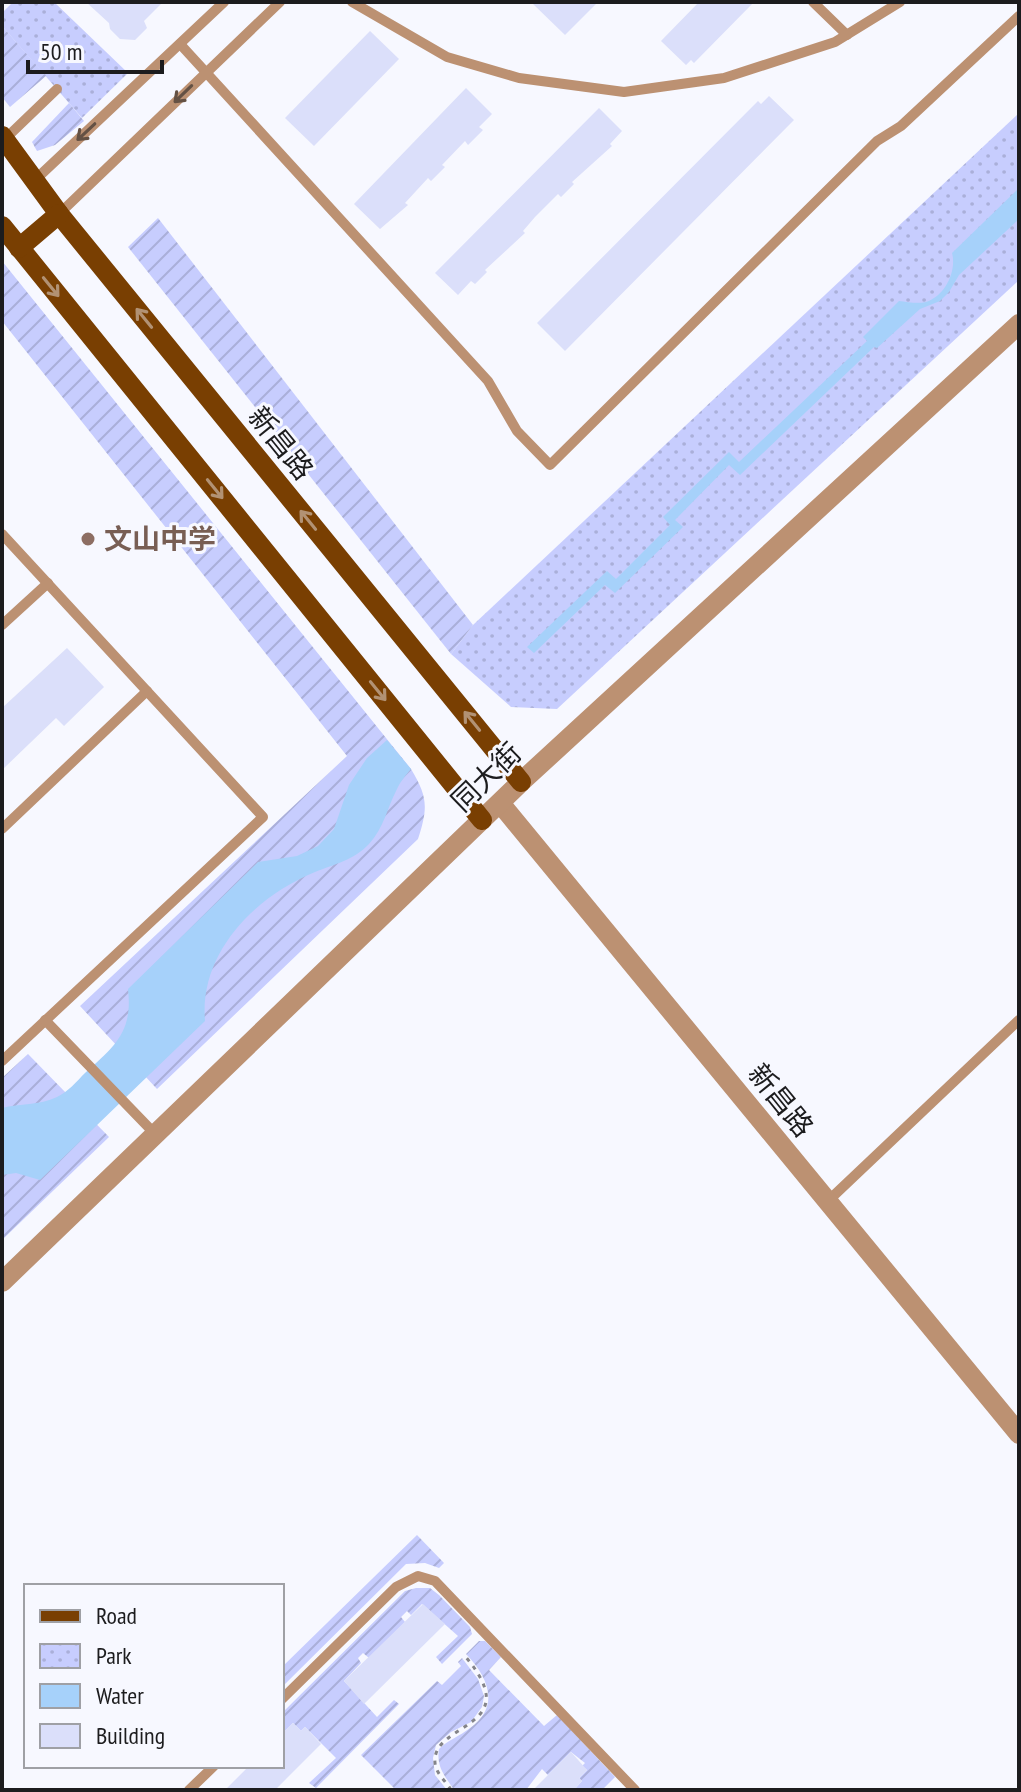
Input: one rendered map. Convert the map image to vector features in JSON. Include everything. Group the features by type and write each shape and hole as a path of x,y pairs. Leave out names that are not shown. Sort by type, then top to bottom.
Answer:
{"main road":[{"name":"新昌路","path":"4,138 59,214 521,782"},
{"path":"19,248 59,214"},
{"path":"2,226 482,820"}],"street":[{"name":"同大街","path":"2,1282 521,782 1019,324"},
{"name":"新昌路","path":"500,803 1019,1434"}],"lane":[{"path":"35,180 224,2"},
{"path":"59,214 280,2"},
{"path":"352,2 447,57 519,78 624,92 724,78 835,42 900,2"},
{"path":"813,2 847,35"},
{"path":"180,44 488,381 517,431 550,465 877,141 901,126 1019,16"},
{"path":"4,138 57,89"},
{"path":"2,534 263,817 2,1061"},
{"path":"2,625 48,583"},
{"path":"2,829 147,691"},
{"path":"45,1020 156,1135"},
{"path":"828,1201 1019,1020"},
{"path":"284,1697 396,1587 418,1576 435,1581 635,1790"},
{"path":"189,1790 212,1768"}],"path":[{"path":"451,1790 435,1764 438,1746 475,1722 486,1701 484,1685 477,1670 464,1655"}],"green space":[{"path":"13,2 54,2 128,73 82,118 2,26 2,13"},
{"path":"2,26 46,76 10,107 2,97"},
{"path":"69,103 84,121 55,145 37,151 32,142"},
{"path":"1019,113 1019,280 557,709 511,707 451,654 473,625"},
{"path":"158,218 473,625 451,654 128,247"},
{"path":"2,261 411,769 425,803 418,839 157,1089 80,1006 347,756 2,321"},
{"path":"28,1054 109,1137 2,1240 2,1078"},
{"path":"417,1535 444,1563 439,1568 425,1563 406,1564 284,1685 284,1665"},
{"path":"430,1588 470,1627 472,1634 442,1664 436,1657 458,1636 422,1604 411,1615 407,1611 401,1617 405,1622 369,1658 363,1653 358,1658 361,1663 344,1681 377,1717 394,1700 399,1704 316,1788 309,1783 336,1758 305,1727 301,1731 293,1723 284,1732 284,1711 405,1591"},
{"path":"479,1641 485,1641 501,1657 489,1670 544,1726 557,1715 615,1777 602,1790 574,1790 587,1770 582,1766 585,1763 571,1752 548,1775 542,1769 526,1790 454,1790 440,1766 439,1749 470,1728 486,1710 488,1691 485,1682 466,1654"},
{"path":"462,1658 478,1679 484,1696 482,1707 471,1722 451,1732 436,1745 433,1758 435,1775 447,1790 396,1790 361,1755 437,1681 442,1685 461,1666 458,1662"}],"water":[{"path":"1019,188 1019,219 959,275 940,301 920,309 877,348 874,347 740,475 729,465 675,520 683,527 615,593 605,585 534,653 527,647 607,571 616,579 670,525 663,517 729,452 739,462 867,341 863,337 899,301 923,303 939,294 951,275 952,253"},
{"path":"387,740 411,769 398,786 382,825 369,844 351,858 293,882 253,911 222,950 211,972 205,1021 40,1180 16,1173 2,1175 2,1108 50,1100 61,1095 105,1055 125,1027 128,989 258,862 297,856 318,846 334,829 349,785 367,758"}],"building":[{"path":"86,2 163,2 144,21 147,28 135,40 120,39 110,29 109,23"},
{"path":"531,2 598,2 565,35"},
{"path":"699,2 754,2 694,63 691,60 686,65 661,41"},
{"path":"370,31 399,59 314,146 285,118"},
{"path":"466,88 492,114 479,127 483,130 468,145 465,141 442,165 445,167 431,181 428,178 405,203 408,205 380,229 354,204"},
{"path":"769,96 794,120 565,351 537,323 758,101 761,104"},
{"path":"599,108 622,131 610,144 612,146 572,182 574,184 561,197 558,194 535,217 523,231 525,233 485,270 487,272 475,284 471,281 458,295 435,273"},
{"path":"67,648 104,687 64,726 56,718 2,770 2,708"},
{"path":"423,1604 445,1624 364,1704 344,1681"},
{"path":"293,1723 301,1731 305,1727 321,1744 275,1790 225,1790 247,1768 284,1768 284,1732"},
{"path":"571,1752 587,1770 574,1790 533,1790"}],"place":[{"name":"文山中学","path":"88,539"}]}
